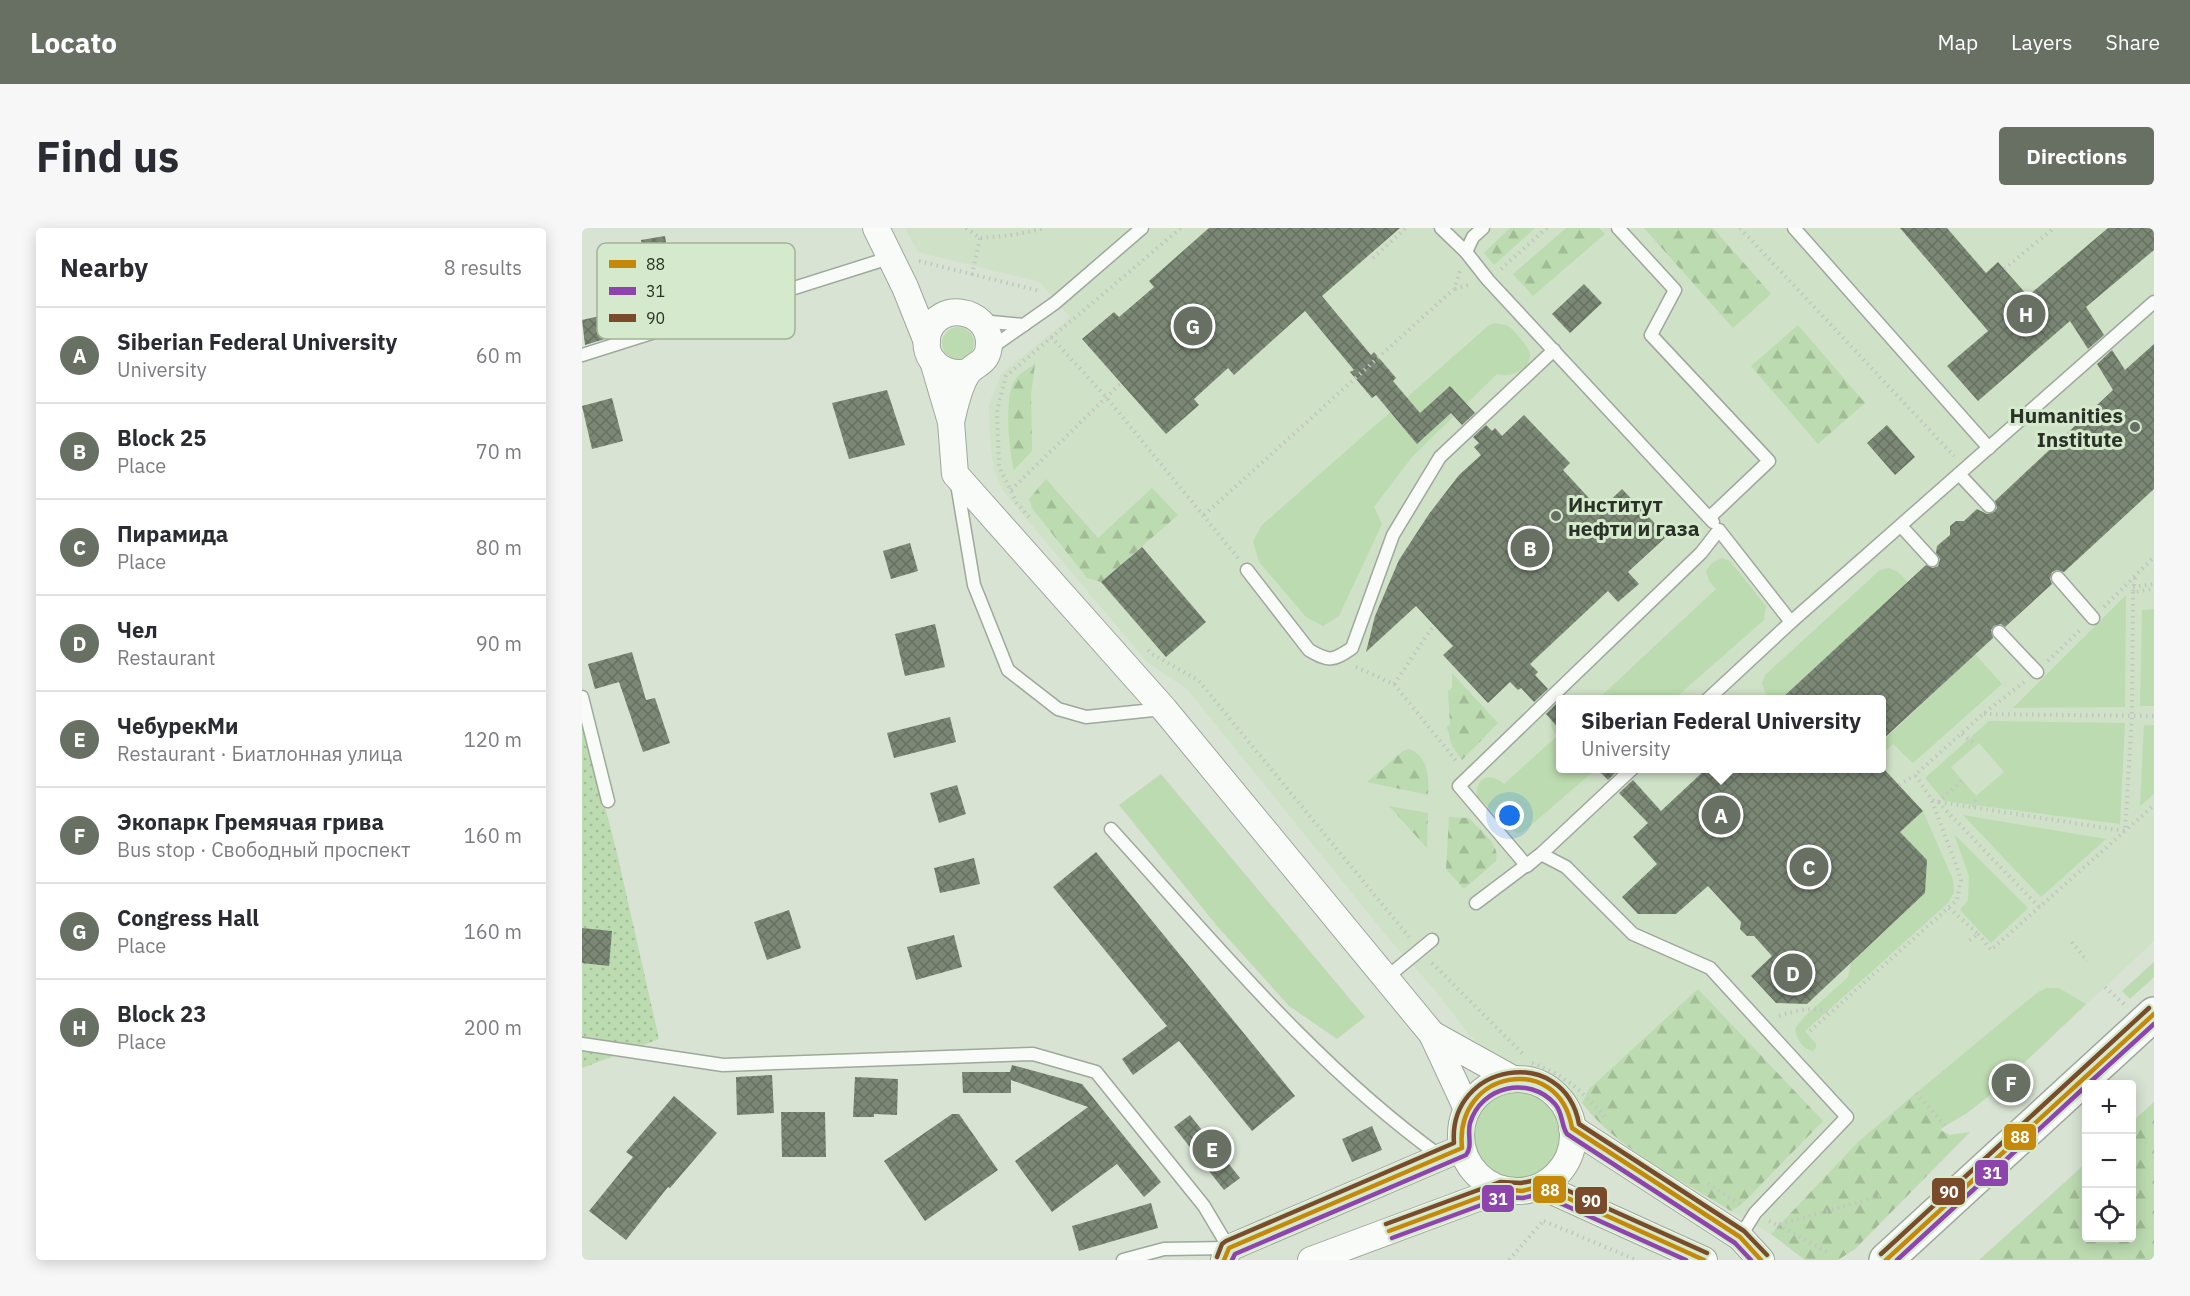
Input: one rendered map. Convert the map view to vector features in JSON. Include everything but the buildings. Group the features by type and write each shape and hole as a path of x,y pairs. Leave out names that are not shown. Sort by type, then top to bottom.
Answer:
{"main road":[{"path":"1886,1260 2139,1009"}],"street":[{"path":"876,228 902,259 904,287 930,352 951,422 955,474 1164,709 1432,1034 1467,1109"},
{"path":"904,287 934,305 951,312 971,315 980,321 986,330 989,340 984,360 968,372 958,374 940,368 930,352 928,333 933,324 951,312"},
{"path":"951,422 957,396 968,372"},
{"path":"1432,1034 1513,1079"},
{"path":"1227,1254 1451,1152 1467,1109 1479,1094 1495,1083 1513,1079 1530,1080 1545,1085 1568,1109 1573,1143 1568,1161 1557,1176 1552,1192"},
{"path":"1572,1128 1740,1237 1761,1260"},
{"path":"1451,1152 1468,1162 1488,1183 1502,1189 1552,1192 1704,1260"},
{"path":"1311,1260 1502,1189"}],"lane":[{"path":"988,350 1055,303 1142,228"},
{"path":"1441,228 1466,252 1488,280 1710,517 1791,622"},
{"path":"1466,252 1473,237 1483,228"},
{"path":"1618,228 1675,290 1651,335 1769,461 1710,517"},
{"path":"1794,228 1989,448"},
{"path":"795,291 902,259"},
{"path":"1711,695 2154,302"},
{"path":"980,321 1024,325"},
{"path":"582,355 635,339"},
{"path":"1247,570 1309,650 1323,659 1337,658 1352,648 1393,536 1440,457 1554,350"},
{"path":"1963,471 1989,506"},
{"path":"955,474 974,585 1008,670 1058,709 1086,717 1164,709"},
{"path":"1901,526 1932,560"},
{"path":"1527,866 1459,786 1701,553 1719,530"},
{"path":"2058,578 2093,618"},
{"path":"1999,632 2037,672"},
{"path":"582,697 608,801"},
{"path":"1476,903 1541,854 1628,773"},
{"path":"1111,829 1299,1035 1407,1132 1451,1152"},
{"path":"1541,854 1566,867 1633,934 1710,968 1847,1117 1755,1213 1740,1237"},
{"path":"1386,978 1432,940"},
{"path":"582,1044 723,1065 1033,1054 1095,1072 1204,1206 1227,1254"},
{"path":"1123,1260 1164,1249 1227,1254"}],"path":[{"path":"966,228 980,238 1013,236 1046,228"},
{"path":"1033,521 1017,503 999,467 997,410 1006,376 1181,228"},
{"path":"1373,258 1406,228"},
{"path":"1204,515 1454,289 1488,280 1547,228"},
{"path":"1740,228 1963,471"},
{"path":"2004,269 2054,228"},
{"path":"972,275 980,238"},
{"path":"1454,289 1466,252"},
{"path":"902,259 1043,292 1055,303"},
{"path":"1051,338 1106,397 1247,570"},
{"path":"1011,490 1121,383"},
{"path":"1899,785 1915,775 1983,714 2037,672 2136,577 2154,556"},
{"path":"2126,831 2132,716 2133,590 2136,577"},
{"path":"2133,590 2154,584"},
{"path":"2133,590 2154,589"},
{"path":"1394,684 1434,625"},
{"path":"1144,646 1152,654 1198,680 1420,951 1532,1063 1565,1077 1585,1094 1607,1121"},
{"path":"1337,658 1394,684 1469,777"},
{"path":"1983,714 2154,716"},
{"path":"1962,734 1976,745"},
{"path":"1810,1030 1957,900 1961,880 1932,800 1915,775"},
{"path":"1938,802 1962,781"},
{"path":"1974,807 1976,797"},
{"path":"1932,800 2126,831"},
{"path":"1938,802 2038,907"},
{"path":"1949,908 1978,934 1991,950 2154,806"},
{"path":"1969,941 1978,934"},
{"path":"2072,942 2087,961"},
{"path":"2105,987 2139,1009"},
{"path":"1762,1023 1796,1011 1819,1009 1831,1012"},
{"path":"1917,1093 1948,1129"},
{"path":"1703,1181 1755,1213 1827,1252"},
{"path":"1509,1260 1544,1221 1552,1192"},
{"path":"1777,1225 1881,1196"},
{"path":"1544,1221 1636,1260"}],"shaded area":[{"path":"905,228 2154,228 2154,941 2024,1063 2019,1061 1991,1084 1995,1091 1967,1113 1940,1129 1950,1135 1970,1132 1855,1249 1838,1260 1805,1260 1771,1234 1618,1140 1596,1121 1582,1103 1562,1084 1539,1071 1511,1064 1490,1053 1472,1038 1187,689 1147,662 1004,492 994,471 989,405 1001,374 1070,318 1040,282 918,252"}],"green space":[{"path":"1510,228 1535,228 1494,265 1484,253"},
{"path":"1566,228 1599,228 1605,234 1533,296 1513,274"},
{"path":"1644,228 1713,228 1771,294 1733,328"},
{"path":"1494,323 1508,326 1528,349 1530,356 1526,366 1512,374 1497,374 1412,457 1374,507 1382,524 1339,616 1323,626 1306,617 1259,562 1253,541 1262,525"},
{"path":"1798,325 1865,403 1818,444 1751,366"},
{"path":"958,327 969,332 974,343 969,354 958,359 947,354 942,343 947,332"},
{"path":"1035,364 1031,395 1032,451 1014,470 1008,425 1009,400 1014,382"},
{"path":"1046,479 1098,538 1152,488 1178,515 1101,582 1087,578 1032,508 1029,499"},
{"path":"1722,558 1730,561 1766,606 1764,620 1679,695 1602,695 1716,589 1709,581 1706,571 1712,563"},
{"path":"1889,568 1898,572 1908,582 1786,695 1768,695 1762,683 1765,675 1880,570"},
{"path":"2126,595 2125,707 2013,708"},
{"path":"2154,609 2154,706 2140,706 2142,610"},
{"path":"1975,654 2002,684 1913,763 1893,744 1886,750 1886,738"},
{"path":"1452,673 1498,723 1462,760 1452,746 1447,727 1450,724 1448,691 1452,688"},
{"path":"1556,712 1556,735 1552,729 1553,715"},
{"path":"582,718 617,853 659,1039 582,1068"},
{"path":"1989,721 2125,723 2120,824 1944,801 1925,778","holes":["1979,743 2004,772 1976,796 1951,767"]},
{"path":"2144,725 2154,725 2154,794 2140,806"},
{"path":"1556,737 1556,773 1591,773 1523,832 1517,833 1511,830 1477,796 1479,784 1485,778 1494,778 1504,784"},
{"path":"1409,749 1421,757 1424,762 1428,775 1428,795 1367,782 1403,751"},
{"path":"1161,774 1365,1017 1337,1039 1289,1006 1217,926 1119,805"},
{"path":"1389,806 1428,813 1427,848"},
{"path":"1923,811 1953,880 1954,892 1948,903 1805,1031 1816,1044 1813,1051 1809,1050 1801,1043 1795,1029 1804,1017 1848,977 1851,962 1925,893 1927,860 1900,832"},
{"path":"1963,815 2106,839 2041,897"},
{"path":"1449,817 1469,818 1492,843 1497,855 1496,861 1464,889 1446,869"},
{"path":"1954,834 2028,908 1991,943 1960,910 1968,900 1969,876"},
{"path":"2154,962 2154,977 2130,999 2122,991"},
{"path":"2047,988 2059,988 2086,1004 2024,1063 2019,1061 1991,1084 1995,1091 1967,1113 1945,1126 1916,1093 2038,992"},
{"path":"1698,989 1823,1121 1741,1205 1731,1211 1632,1150 1614,1136 1582,1103 1589,1089"},
{"path":"1509,1091 1527,1091 1543,1098 1555,1110 1562,1126 1562,1144 1555,1160 1543,1172 1527,1179 1509,1179 1493,1172 1481,1160 1474,1144 1474,1126 1481,1110 1493,1098"},
{"path":"1916,1093 1945,1126 1940,1130 1950,1135 1970,1132 1855,1249 1838,1260 1805,1260 1771,1234 1858,1142"},
{"path":"2154,1102 2154,1260 1979,1260 2082,1167 2082,1242 2136,1242 2136,1118"}],"transit line":[{"name":"90","path":"1881,1254 2149,1008"},
{"name":"88","path":"1886,1260 2154,1014"},
{"name":"31","path":"2092,1080 2154,1024"},
{"name":"90","path":"1217,1257 1222,1244 1226,1241 1454,1143 1457,1116 1469,1095 1487,1080 1509,1073 1531,1073 1552,1082 1569,1098 1579,1124 1744,1231 1767,1255"},
{"name":"88","path":"1224,1260 1229,1248 1462,1148 1464,1122 1474,1101 1490,1087 1509,1080 1529,1080 1548,1088 1563,1104 1572,1128 1740,1237 1761,1260"},
{"name":"31","path":"1232,1260 1235,1254 1466,1155 1469,1148 1470,1123 1484,1100 1495,1093 1520,1088 1544,1095 1555,1104 1567,1134 1735,1243 1751,1260"},
{"name":"31","path":"1897,1260 2082,1090"},
{"name":"90","path":"1386,1224 1500,1182 1521,1183 1542,1179 1707,1253"},
{"name":"88","path":"1389,1231 1502,1189 1522,1191 1541,1186 1704,1260"},
{"name":"31","path":"1392,1238 1503,1197 1523,1198 1540,1194 1686,1260"}],"place":[{"name":"Block 23","path":"2026,314"},
{"name":"Congress Hall","path":"1193,326"},
{"name":"Humanities Institute","path":"2135,427"},
{"name":"Институт нефти и газа","path":"1556,516"},
{"name":"Block 25","path":"1530,548"},
{"name":"Siberian Federal University","path":"1721,815"},
{"name":"Пирамида","path":"1809,867"},
{"name":"Чел","path":"1793,973"},
{"name":"Экопарк Гремячая грива","path":"2011,1083"},
{"name":"ЧебурекМи","path":"1212,1149"}]}
